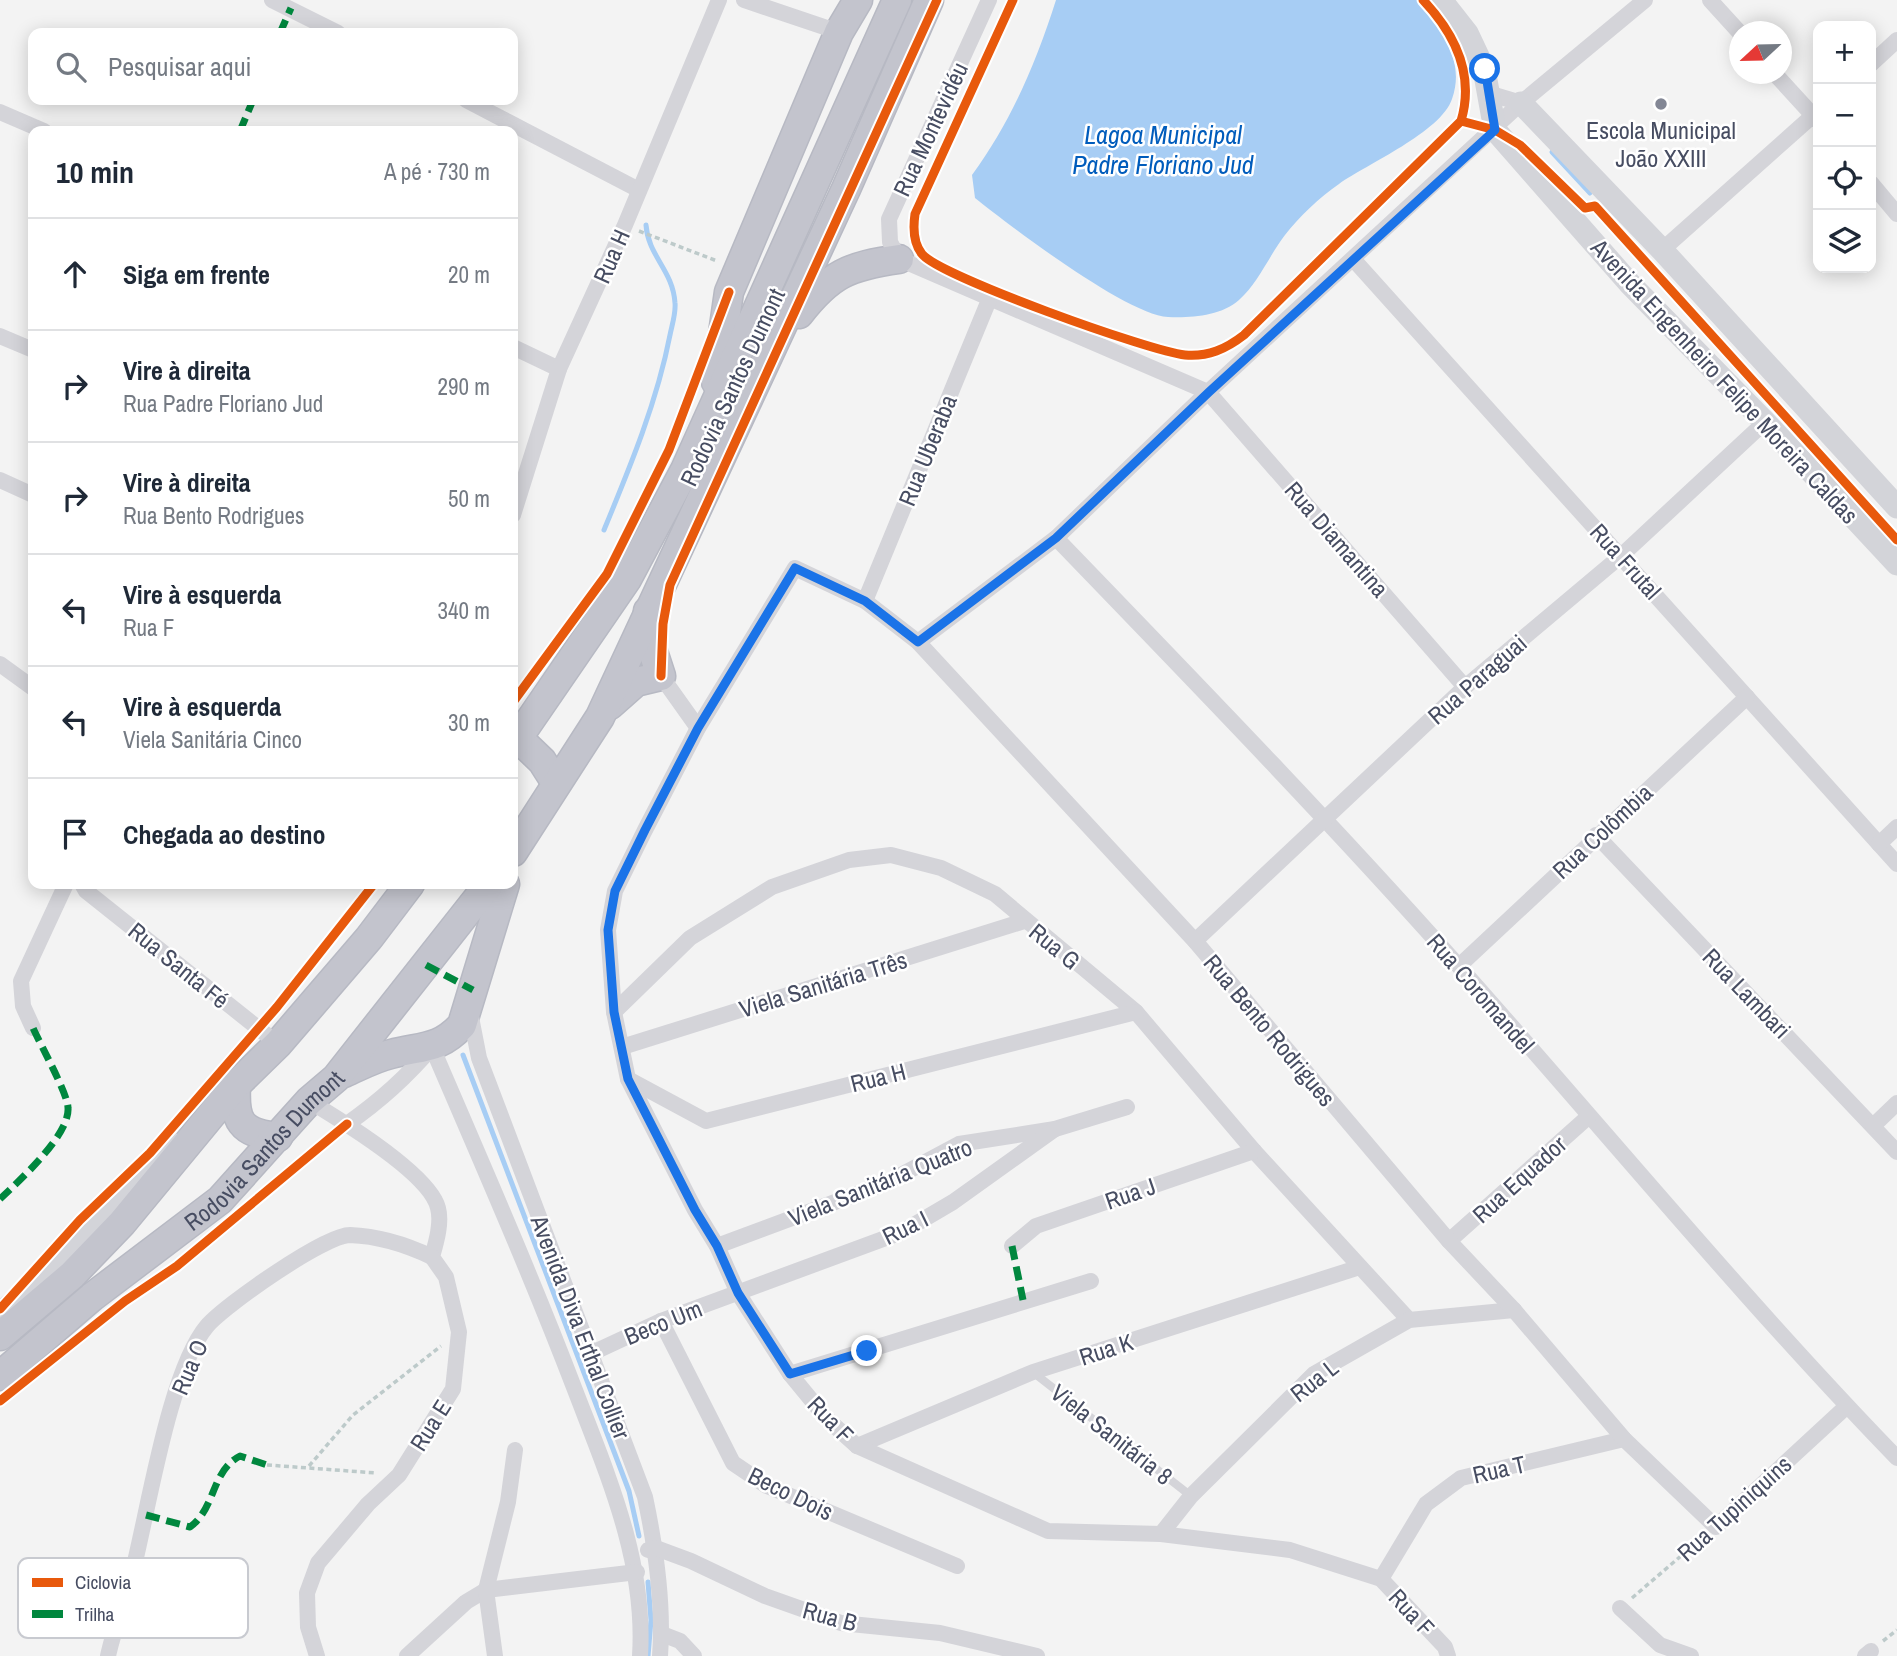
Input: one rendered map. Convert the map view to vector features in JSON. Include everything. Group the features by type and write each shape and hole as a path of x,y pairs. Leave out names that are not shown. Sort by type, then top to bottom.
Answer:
{"highway":[{"path":"711,416 729,292 839,32 858,0"},
{"name":"Rodovia Santos Dumont","path":"518,733 627,579 711,416 897,0"},
{"name":"Rodovia Santos Dumont","path":"518,845 600,717 929,0"},
{"path":"771,349 818,289 839,273 863,264 899,258"},
{"path":"600,717 626,689 643,679 661,676 647,633 648,609"},
{"path":"518,742 542,761 556,783"},
{"path":"0,1336 72,1275 122,1223 236,1085 278,1044 369,939 406,889"},
{"name":"Rodovia Santos Dumont","path":"0,1376 92,1297 220,1200 309,1101 335,1078 485,889"},
{"path":"335,1078 391,1054 432,1047 462,1025 503,889"},
{"path":"236,1085 235,1111 241,1124 260,1135 278,1137"}],"street":[{"path":"272,0 293,4 330,28"},
{"name":"Rua H","path":"518,499 559,369 639,190 719,0"},
{"path":"744,0 839,32"},
{"name":"Rua Montevidéu","path":"899,258 890,242 889,219 989,0"},
{"path":"1441,0 1467,33 1485,69 1495,130"},
{"path":"918,642 1056,538 1521,103 1645,0"},
{"path":"1710,0 1729,21"},
{"path":"1876,59 1897,40"},
{"path":"1785,84 1813,113"},
{"name":"Avenida Engenheiro Felipe Moreira Caldas","path":"1491,94 1521,103 1661,250 1897,507"},
{"path":"476,105 516,126"},
{"path":"0,112 32,126"},
{"path":"1661,250 1813,119"},
{"path":"518,127 639,190"},
{"name":"Avenida Engenheiro Felipe Moreira Caldas","path":"1495,130 1630,284 1765,422 1897,564"},
{"path":"1876,189 1897,214"},
{"path":"899,258 989,300 1209,392"},
{"name":"Rua Frutal","path":"1353,259 1622,555 1897,864"},
{"name":"Rua Uberaba","path":"865,601 989,300"},
{"path":"0,336 28,348"},
{"path":"518,349 559,369"},
{"name":"Rua Diamantina","path":"1209,392 1465,687"},
{"name":"Rua Paraguai","path":"1195,941 1465,687 1622,555 1765,422"},
{"path":"0,480 28,493"},
{"name":"Rua Coromandel","path":"1056,538 1326,818 1459,966 1588,1117 1847,1406 1897,1458"},
{"name":"Rua Bento Rodrigues","path":"795,568 865,601 918,642 1195,941 1449,1241 1514,1310 1624,1439 1716,1527"},
{"name":"Rua F","path":"795,568 698,728 615,891 608,930 614,1012 628,1079 695,1210 717,1246 738,1293 790,1374 827,1419 857,1446 1048,1531 1161,1534 1290,1550 1381,1579 1445,1647 1448,1656"},
{"path":"0,664 28,684"},
{"path":"661,676 698,728"},
{"name":"Rua Colômbia","path":"1459,966 1596,835 1747,697"},
{"path":"1879,844 1897,827"},
{"name":"Rua Lambari","path":"1596,835 1897,1152"},
{"name":"Rua G","path":"614,1012 690,938 772,887 849,860 891,855 942,868 995,894 1136,1012 1254,1151 1409,1320"},
{"path":"33,1028 23,1006 21,981 64,889"},
{"name":"Rua Santa Fé","path":"85,889 278,1044"},
{"name":"Viela Sanitária Três","path":"622,1047 1024,921"},
{"name":"Avenida Diva Erthal Collier","path":"468,1004 479,1058 645,1497 656,1548 662,1634 660,1656"},
{"name":"Rua H","path":"628,1079 706,1121 1136,1012"},
{"path":"347,1124 398,1085 432,1047"},
{"name":"Avenida Diva Erthal Collier","path":"432,1047 553,1331 615,1493 636,1572 642,1631 640,1656"},
{"path":"309,1101 364,1133 426,1188 438,1208 437,1242 432,1257"},
{"path":"1873,1126 1897,1102"},
{"name":"Viela Sanitária Quatro","path":"717,1246 886,1184 959,1144 1055,1129 1128,1107"},
{"path":"0,1314 40,1279 149,1166 210,1116"},
{"name":"Rua Equador","path":"1449,1241 1588,1117"},
{"name":"Rua I","path":"738,1293 902,1232 953,1202 1055,1129"},
{"name":"Rua J","path":"1012,1246 1036,1226 1254,1151"},
{"name":"Rua O","path":"136,1558 171,1409 186,1366 207,1326 277,1269 347,1235 408,1245 432,1257"},
{"name":"Rua E","path":"317,1656 308,1627 307,1593 318,1563 368,1504 399,1475 453,1389 459,1332 446,1277 432,1257"},
{"name":"Rua K","path":"857,1446 1033,1372 1360,1267"},
{"path":"790,1374 1091,1281"},
{"name":"Beco Um","path":"590,1354 661,1321 738,1293"},
{"name":"Rua L","path":"1161,1534 1191,1496 1314,1374 1409,1320 1514,1310"},
{"name":"Beco Dois","path":"661,1321 733,1462 767,1486 957,1566"},
{"name":"Rua Tupiniquins","path":"1716,1527 1847,1406"},
{"name":"Rua T","path":"1381,1579 1426,1504 1461,1478 1624,1439"},
{"path":"495,1656 486,1590 508,1502 515,1450"},
{"path":"632,1553 656,1548"},
{"name":"Rua B","path":"656,1548 691,1561 765,1596 841,1623 940,1633 1037,1656"},
{"path":"407,1656 466,1602 486,1590 636,1572"},
{"path":"1620,1608 1660,1645 1691,1656"},
{"path":"662,1634 680,1641 694,1656"},
{"name":"Rua O","path":"108,1656 113,1638"}],"lane":[{"name":"Viela Sanitária 8","path":"1033,1372 1191,1496"}],"path":[{"path":"639,231 738,270"},
{"path":"309,1466 353,1415 459,1332"},
{"path":"267,1465 309,1466 399,1475"}],"water":[{"name":"Lagoa Municipal Padre Floriano Jud","path":"1056,0 1417,0 1442,34 1453,58 1456,71 1452,99 1434,123 1419,135 1324,195 1285,235 1252,286 1239,300 1215,313 1168,317 1125,302 1098,286 975,198 972,175 999,134 1021,91"}],"waterway":[{"path":"1552,152 1590,193"},
{"path":"604,530 650,410 674,315 675,303 670,281 651,246 646,225"},
{"path":"463,1055 629,1491 639,1536"},
{"path":"648,1582 651,1620 648,1656"}],"marked path":[{"path":"282,28 291,8"},
{"path":"242,126 251,105"},
{"path":"426,965 473,990"},
{"path":"0,1199 42,1157 61,1131 66,1119 68,1108 64,1092 33,1028"},
{"path":"1012,1246 1023,1300"},
{"path":"146,1515 190,1527 205,1510 218,1480 231,1463 240,1456 267,1465"}],"cycle path":[{"path":"661,676 663,624 670,585 937,0"},
{"path":"1013,0 915,214 914,235 919,250 937,265 1004,295 1092,328 1185,355 1216,351 1244,335 1461,121 1465,104 1464,71 1453,41 1423,0"},
{"path":"1461,121 1495,130 1520,145 1585,208 1595,206 1897,540"},
{"path":"518,695 607,574 669,450 729,292"},
{"path":"0,1309 80,1220 150,1153 277,1007 370,889"},
{"path":"0,1401 125,1301 177,1266 347,1124"}],"place":[{"name":"Escola Municipal João XXIII","path":"1661,104"}],"route":[{"path":"867,1351 790,1374 738,1293 717,1246 695,1210 628,1079 614,1012 608,930 615,891 698,728 795,568 865,601 918,642 1056,538 1209,392 1495,130 1485,69"}]}
